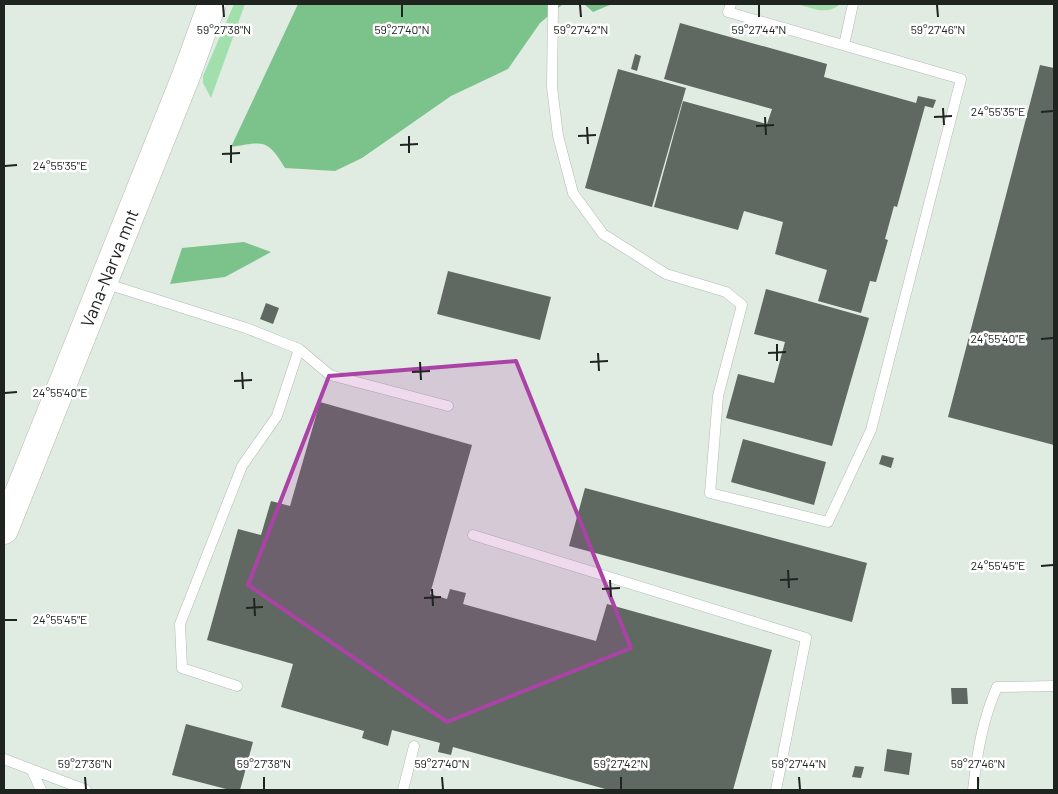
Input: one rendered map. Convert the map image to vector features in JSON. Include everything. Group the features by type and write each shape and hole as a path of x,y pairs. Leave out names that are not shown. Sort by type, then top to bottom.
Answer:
{"main road":[{"name":"Vana-Narva mnt","path":"4,530 186,76 212,4"}],"lane":[{"path":"553,4 552,87 558,136 573,193 603,234 666,274 726,292 742,305 718,396 710,493 828,522 871,430 961,79 728,12 731,4"},
{"path":"844,45 854,4"},
{"path":"103,282 246,328 299,349 330,375 448,406"},
{"path":"236,686 182,668 180,624 242,466 277,416 299,349"},
{"path":"473,535 806,638 776,790"},
{"path":"973,790 978,744 987,710 997,687 1054,686"},
{"path":"404,790 414,746"},
{"path":"4,759 86,790"},
{"path":"32,771 41,790"}],"highlighted area":[{"path":"516,361 631,648 447,722 248,585 329,376"}],"green space":[{"path":"234,4 245,4 211,98 203,83 203,76"},
{"path":"298,4 563,4 540,23 508,69 451,96 362,158 335,171 285,168 273,151 263,144 231,147"},
{"path":"584,4 612,4 593,12"},
{"path":"797,4 840,4 830,10 825,10"},
{"path":"244,242 271,252 225,277 170,284 182,248"}],"building":[{"path":"680,23 827,64 824,77 916,103 918,96 936,100 933,108 925,106 897,207 894,206 885,239 888,240 876,282 870,281 861,313 818,301 827,270 775,254 783,222 744,211 738,230 654,207 683,101 767,124 772,109 664,79"},
{"path":"635,54 641,56 637,71 631,69"},
{"path":"1040,65 1054,68 1054,445 948,417"},
{"path":"618,69 686,88 652,207 585,188"},
{"path":"448,271 551,297 540,340 437,314"},
{"path":"766,289 869,318 832,446 726,418 738,374 774,383 785,342 754,334"},
{"path":"266,303 279,308 273,324 260,319"},
{"path":"320,402 472,445 430,594 447,599 450,589 466,593 463,604 596,641 607,604 772,650 733,790 609,790 453,747 451,755 438,752 440,743 392,730 388,746 362,738 364,731 281,707 293,664 207,640 238,529 261,535 271,501 290,506"},
{"path":"743,439 826,462 814,505 731,482"},
{"path":"882,455 894,458 891,468 879,464"},
{"path":"585,488 867,563 852,622 569,546"},
{"path":"951,688 967,688 968,704 952,704"},
{"path":"186,724 253,742 240,790 230,790 172,775"},
{"path":"887,749 912,753 909,775 884,771"},
{"path":"855,766 864,767 861,778 852,777"}]}
